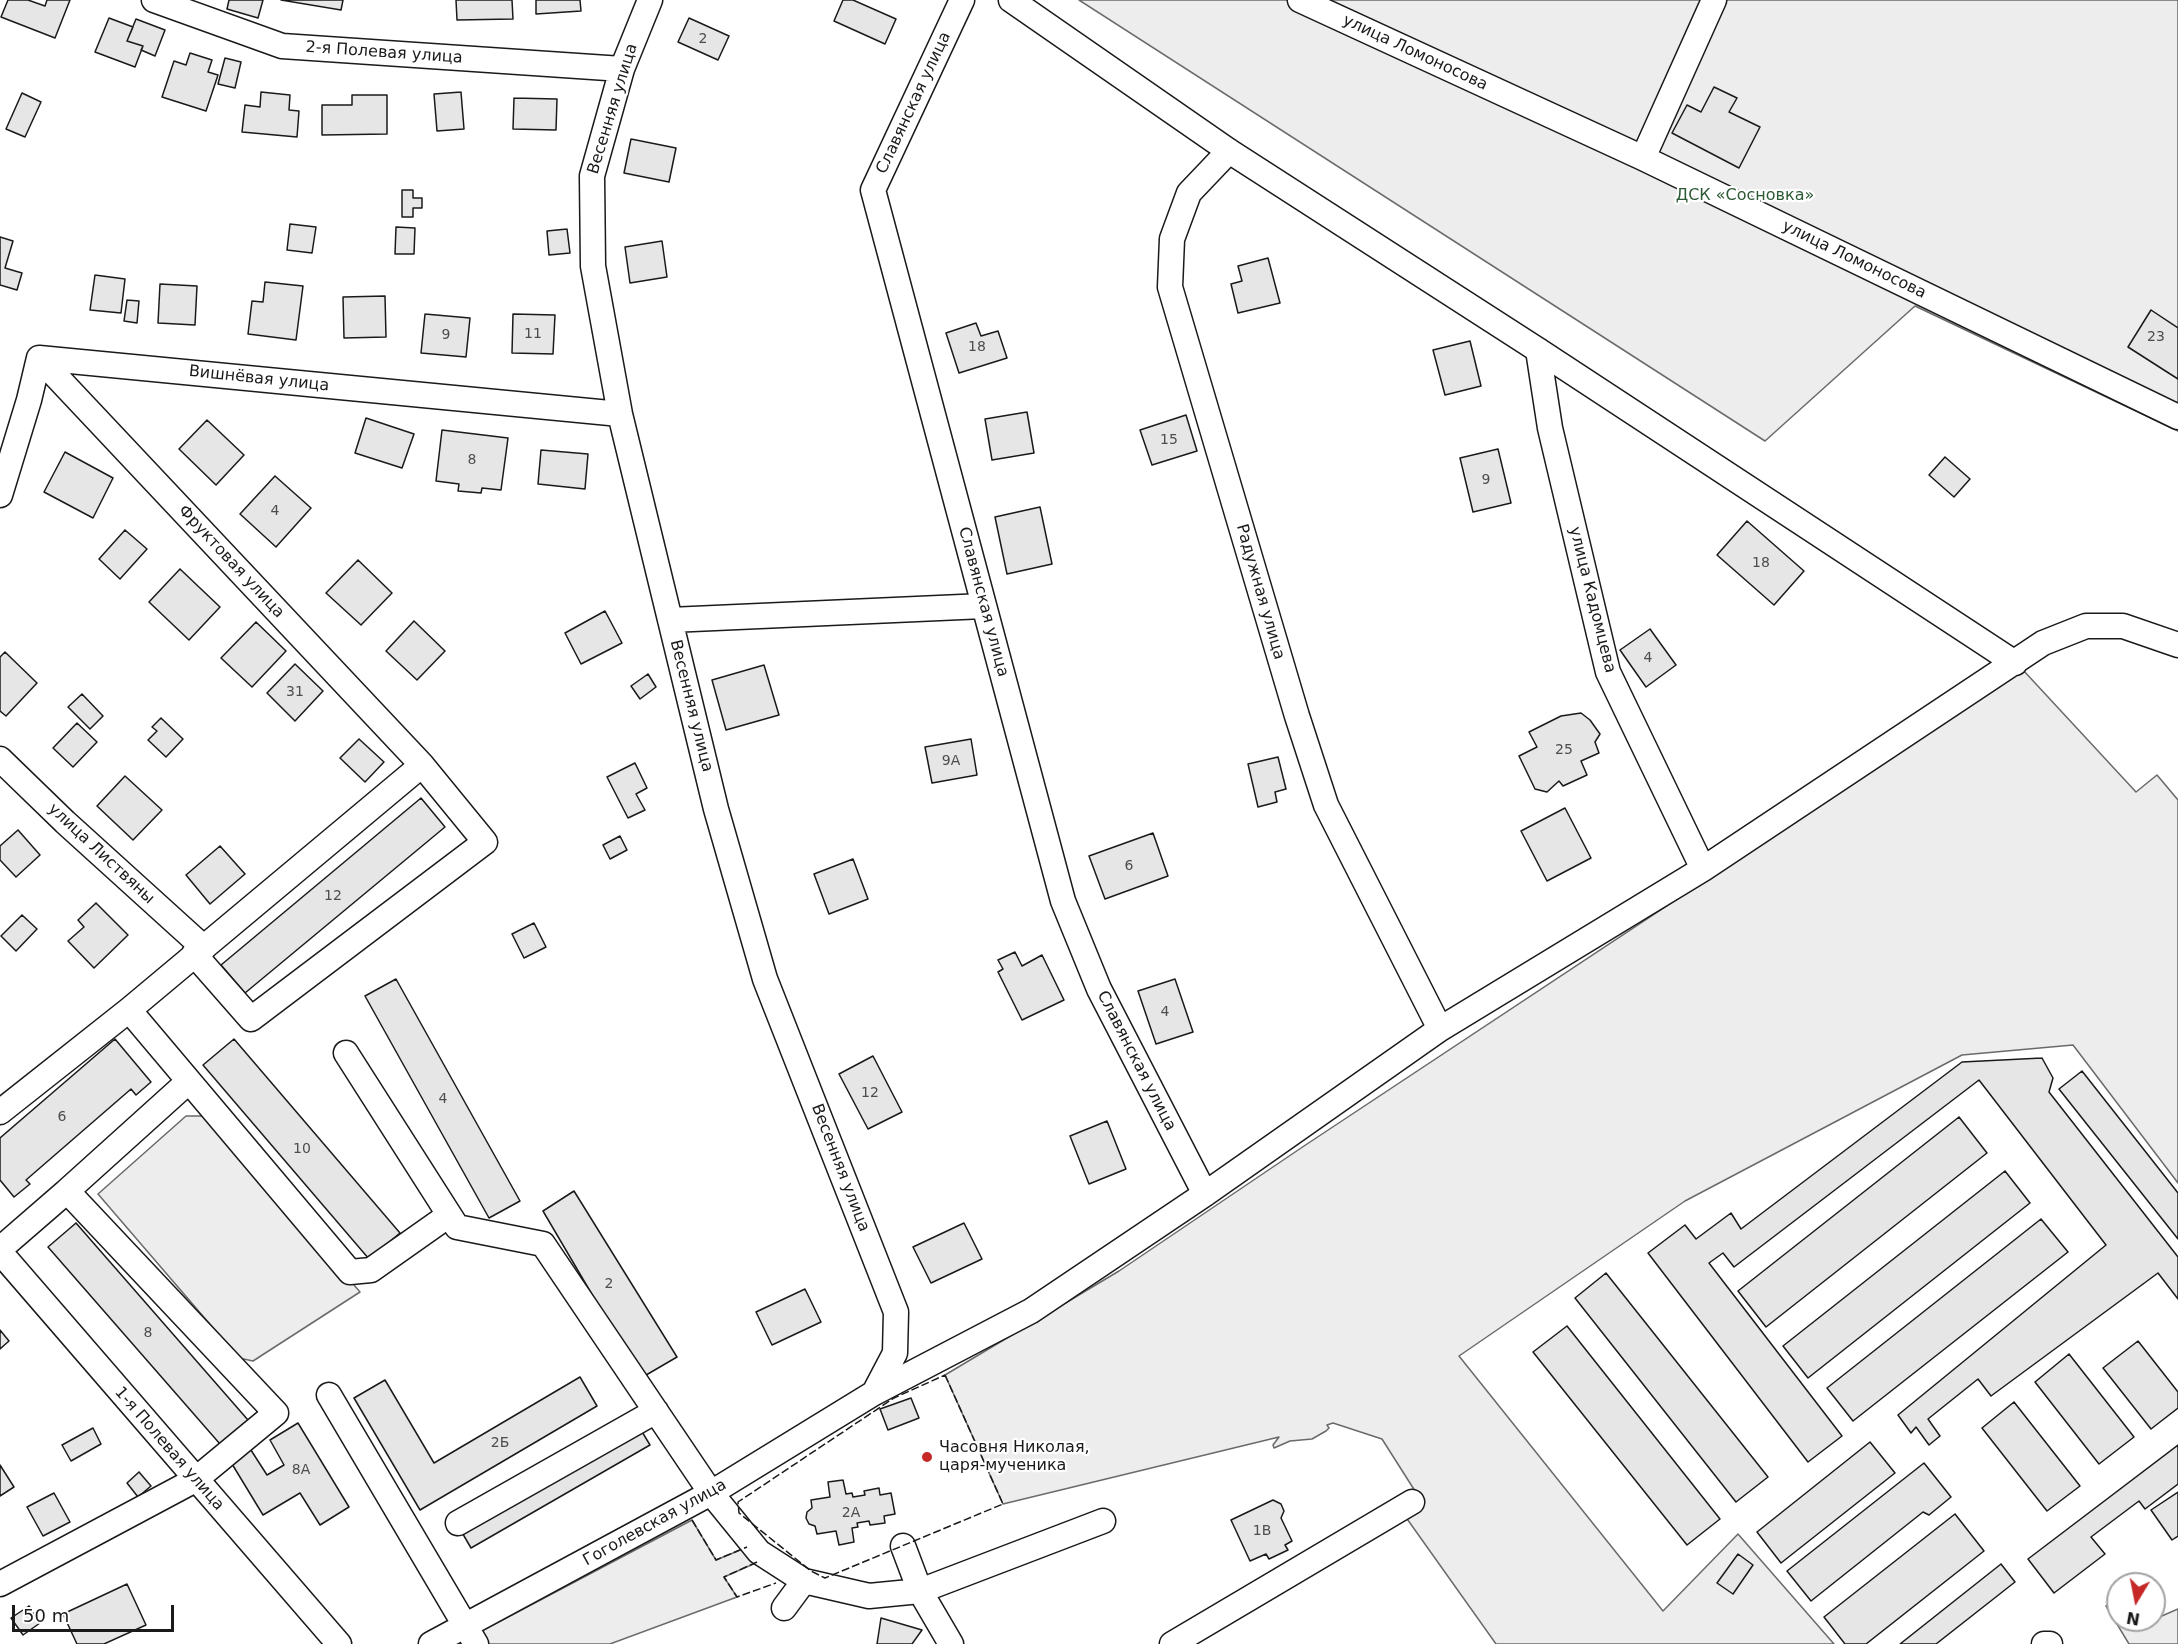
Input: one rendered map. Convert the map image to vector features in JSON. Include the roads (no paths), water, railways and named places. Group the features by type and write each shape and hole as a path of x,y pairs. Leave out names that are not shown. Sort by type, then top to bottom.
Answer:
{"street":[{"name":"2-я Полевая улица","path":"154,0 282,46 622,69"},
{"name":"Весенняя улица","path":"650,0 622,69 592,176 593,266 620,414 716,809 765,979 896,1312 895,1353 874,1393"},
{"name":"Славянская улица","path":"962,0 873,190 1063,901 1098,989 1205,1194"},
{"path":"1011,0 1229,151 1538,350 2015,663"},
{"name":"улица Ломоносова","path":"1300,0 1643,158 2178,417"},
{"path":"1643,158 1714,0"},
{"name":"Радужная улица","path":"1229,151 1189,193 1172,239 1170,287 1297,716 1326,805 1440,1029"},
{"name":"улица Кадомцева","path":"1538,350 1550,428 1608,672 1703,869"},
{"path":"0,495 29,400 39,358"},
{"name":"Вишнёвая улица","path":"39,358 620,414"},
{"name":"Фруктовая улица","path":"39,358 422,765 485,842 251,1019 199,951"},
{"path":"670,620 984,606"},
{"name":"Гоголевская улица","path":"431,1644 470,1635 711,1493 874,1393 916,1379 1031,1311 1205,1194 1440,1029 1703,869 2043,643 2086,626 2123,626 2178,645"},
{"name":"улица Листвяны","path":"0,759 199,951"},
{"path":"0,1112 129,1010 422,765"},
{"path":"129,1010 350,1272 371,1270 449,1215"},
{"path":"346,1053 457,1227 543,1244 711,1493 759,1552 804,1581 869,1596 920,1590 1103,1521"},
{"path":"0,1251 189,1081"},
{"path":"0,1584 195,1480 276,1413 67,1191"},
{"name":"1-я Полевая улица","path":"0,1251 195,1480 339,1644"},
{"path":"328,1395 470,1635"},
{"path":"458,1523 656,1411"},
{"path":"711,1493 738,1508"},
{"path":"1172,1644 1412,1503"},
{"path":"903,1546 920,1590 951,1644"},
{"path":"784,1608 804,1581"},
{"path":"2044,1644 2050,1644"}],"place":[{"name":"Часовня Николая, царя-мученика","path":"927,1457"}],"park label":[{"name":"ДСК «Сосновка»","path":"1745,196"}]}
